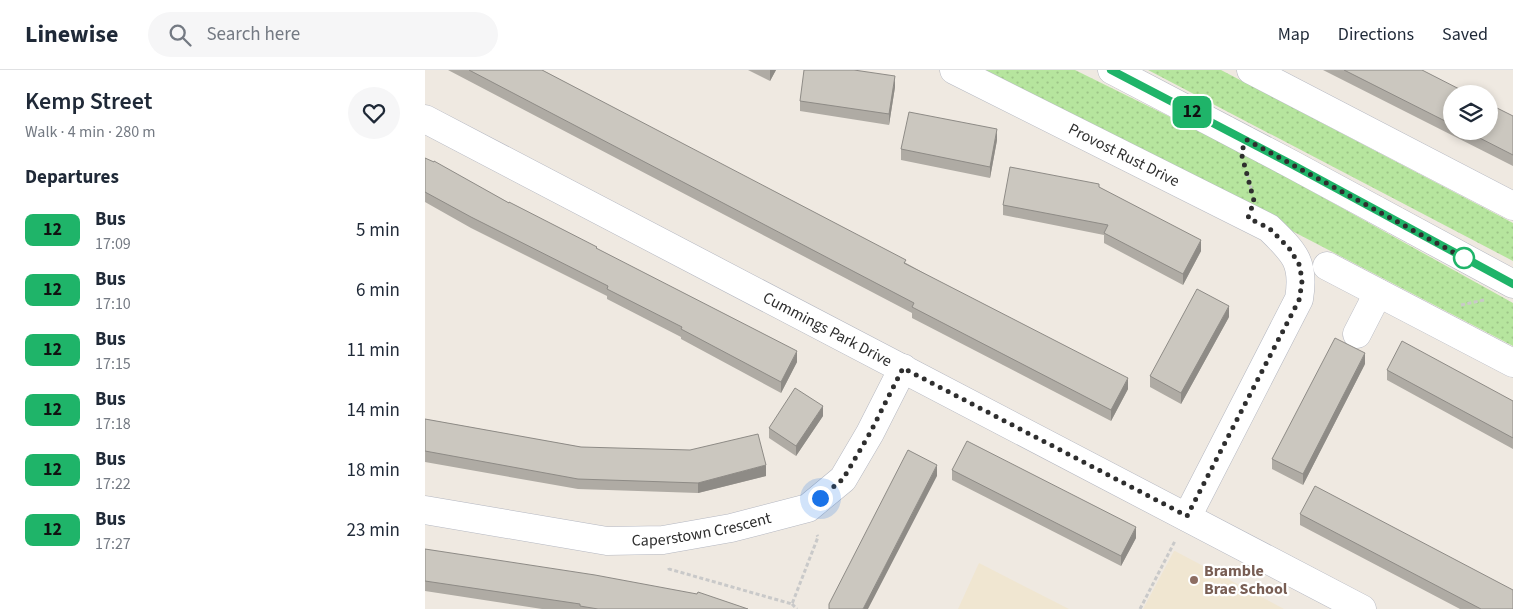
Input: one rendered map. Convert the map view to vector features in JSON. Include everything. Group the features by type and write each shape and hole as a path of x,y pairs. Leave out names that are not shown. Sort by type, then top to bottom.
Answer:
{"street":[{"name":"Provost Rust Drive","path":"954,70 1269,228 1289,248 1300,266 1302,283 1299,300 1187,516"},
{"path":"1111,70 1247,140 1513,284"},
{"path":"1251,70 1513,206"},
{"name":"Cummings Park Drive","path":"425,119 1362,609"},
{"path":"1327,266 1513,363"},
{"path":"1357,334 1378,293"},
{"name":"Caperstown Crescent","path":"425,510 607,541 663,540 731,528 808,508 843,479 870,433 903,368"}],"path":[{"path":"1247,140 1241,152 1254,201 1248,218"},
{"path":"792,604 818,537 808,508"},
{"path":"1140,609 1187,516"},
{"path":"663,540 669,570 792,604 797,609"}],"shaded area":[{"name":"Bramble Brae School","path":"1175,551 1284,609 1143,609"},
{"path":"979,563 1069,609 958,609"}],"green space":[{"path":"983,70 1075,70 1241,152 1513,303 1513,346"},
{"path":"1148,70 1221,70 1513,223 1513,261"}],"building":[{"path":"469,70 542,70 906,260 904,263 1128,378 1111,410 912,307 914,303"},
{"path":"804,70 854,70 895,76 889,114 800,101"},
{"path":"1344,70 1422,70 1451,85 1443,85 1443,120"},
{"path":"1498,108 1513,116 1513,155 1484,140 1498,140"},
{"path":"909,112 997,129 990,167 901,149"},
{"path":"425,158 797,351 781,382 681,329 682,327 607,289 608,286 425,192"},
{"path":"1010,167 1099,184 1099,187 1201,240 1183,274 1104,233 1108,225 1003,205"},
{"path":"1197,289 1229,306 1181,393 1150,376"},
{"path":"1335,338 1365,353 1303,474 1272,459"},
{"path":"1402,341 1513,401 1513,438 1387,370"},
{"path":"795,388 823,406 796,446 769,428"},
{"path":"425,419 581,447 690,450 758,434 766,465 698,483 578,479 425,451"},
{"path":"967,441 1136,527 1121,556 952,470"},
{"path":"908,450 937,465 863,609 829,609 829,604"},
{"path":"1315,486 1513,590 1513,609 1481,609 1300,514"},
{"path":"425,549 595,575 697,594 698,592 748,609 598,609 580,606 580,604 425,581"}],"bus line":[{"name":"12","path":"1111,70 1293,165 1513,284"}],"place":[{"name":"Bramble Brae School","path":"1194,580"}],"route":[{"path":"820,498 843,479 870,433 903,368 1187,516 1299,300 1302,283 1300,266 1289,248 1269,228 1248,218 1254,201 1241,152 1247,140 1464,258"}]}
